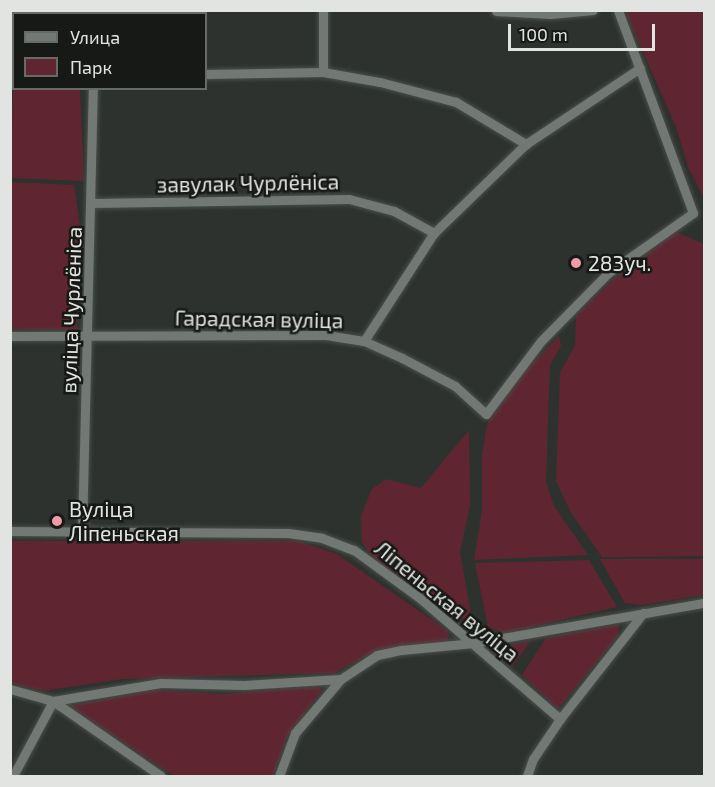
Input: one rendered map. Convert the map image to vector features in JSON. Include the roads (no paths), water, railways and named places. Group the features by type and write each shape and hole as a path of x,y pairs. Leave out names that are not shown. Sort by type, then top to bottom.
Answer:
{"street":[{"path":"323,10 323,72"},
{"path":"496,11 551,14 593,10"},
{"path":"364,341 434,233 526,144 640,68 618,10"},
{"name":"Гарадская вуліца","path":"10,336 301,334 364,341 455,386 486,414 541,341 608,273 693,213 640,68"},
{"path":"207,74 323,72 456,102 526,144"},
{"name":"вуліца Чурлёніса","path":"82,532 92,203 93,90"},
{"name":"завулак Чурлёніса","path":"92,203 349,199 394,212 434,233"},
{"name":"Ліпеньская вуліца","path":"10,531 288,533 322,538 354,550 474,643 560,719"},
{"path":"279,777 295,733 341,679 377,655 474,643 705,603"},
{"path":"527,777 533,759 560,719 643,613"},
{"path":"53,701 161,683 244,685 341,679"},
{"path":"10,689 53,701 161,777"},
{"path":"14,777 53,701"}],"place":[{"name":"283уч.","path":"576,263"},
{"name":"Вуліца Ліпеньская","path":"57,521"}]}
